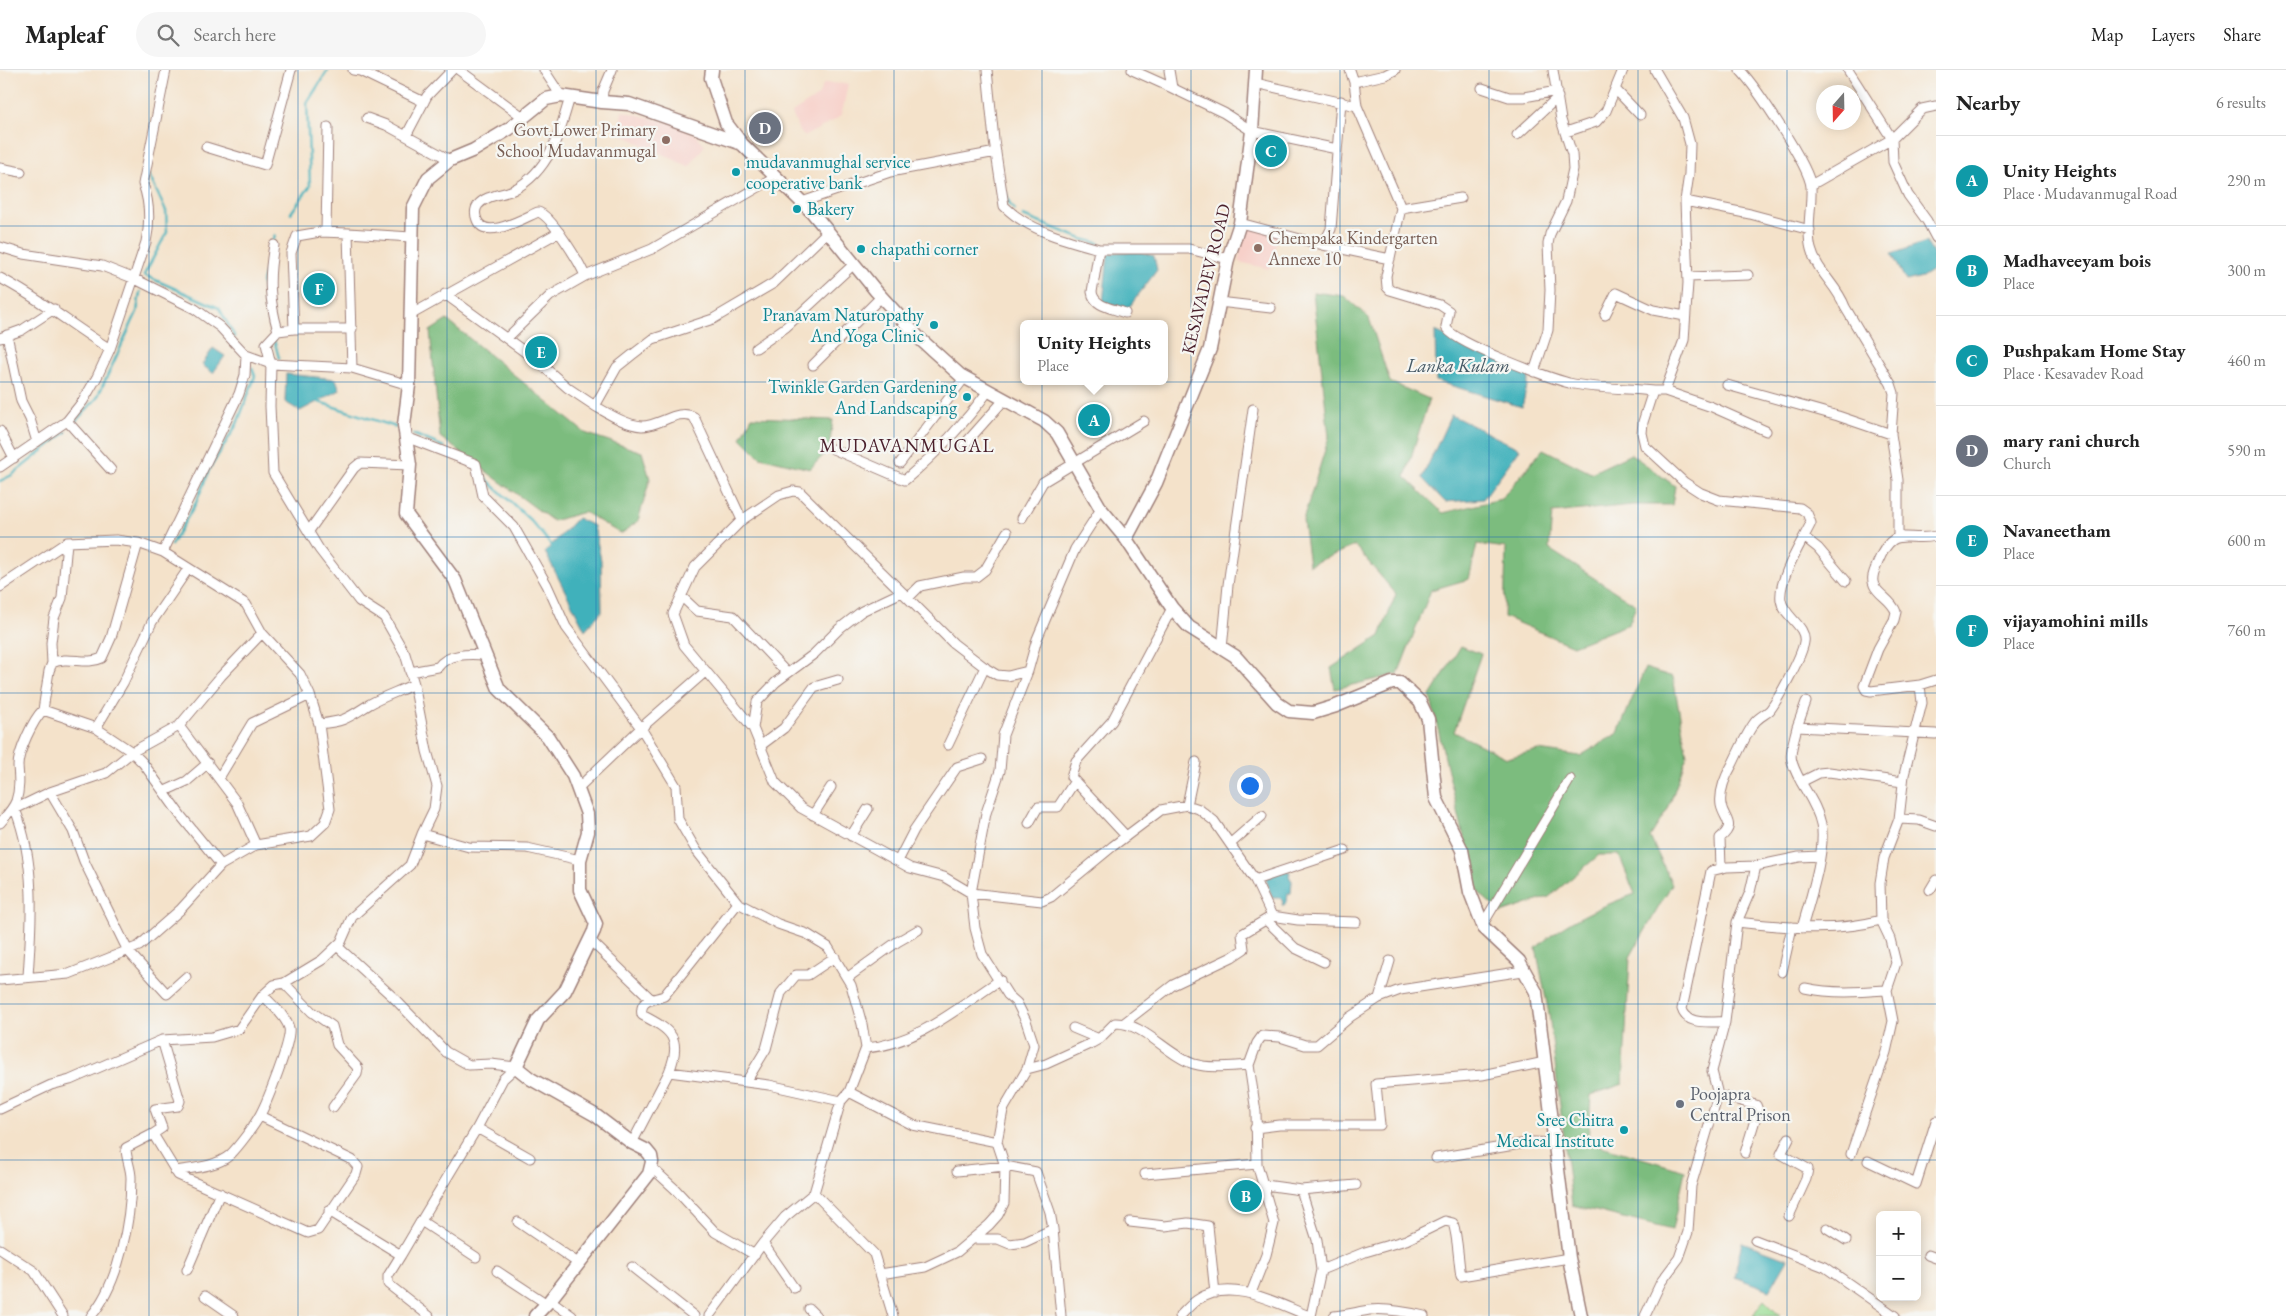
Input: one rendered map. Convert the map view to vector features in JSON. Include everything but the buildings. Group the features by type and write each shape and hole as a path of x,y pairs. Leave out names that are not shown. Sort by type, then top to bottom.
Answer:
{"street":[{"path":"0,468 67,421 92,385 110,349 146,242 149,226 147,195 143,184 166,70"},
{"path":"206,147 265,165 291,70"},
{"path":"353,70 360,71 424,102"},
{"path":"406,136 424,102 452,70"},
{"path":"459,70 523,117"},
{"path":"544,70 565,97"},
{"path":"602,102 603,91 612,70"},
{"path":"712,70 711,78 726,123 742,144 802,202 881,297 920,339 965,377 1044,421 1057,433 1101,510 1126,539 1172,608 1189,626 1235,656 1277,703 1289,711 1313,713 1321,711 1392,682 1400,683 1412,692 1420,702 1428,719 1436,798 1462,850 1470,892 1483,924 1519,961 1536,992 1569,1258 1581,1316"},
{"path":"987,70 1004,206 1011,213 1055,237 1099,249 1189,249 1228,259"},
{"path":"1132,70 1224,114 1252,132 1337,149"},
{"path":"1169,70 1172,88"},
{"path":"1350,70 1354,82 1357,106 1401,208 1386,283 1390,290 1440,305 1449,311 1446,327 1449,334 1534,372 1571,383 1666,391 1712,407 1766,431"},
{"path":"1354,82 1385,75 1395,70"},
{"path":"1534,372 1548,330 1550,290 1548,244 1550,234 1566,201 1573,169 1572,154 1561,120 1554,70"},
{"path":"1566,132 1596,122 1606,111 1624,70"},
{"path":"1655,70 1683,118 1690,144 1689,174 1685,201 1688,276 1684,340 1666,391"},
{"path":"1740,70 1750,81 1797,154 1811,185 1810,247 1820,271 1840,294 1845,307 1891,384 1894,393 1892,434 1898,480 1898,537"},
{"path":"1848,70 1892,139 1894,162 1900,178 1908,195 1927,221 1936,238"},
{"path":"1256,76 1357,106"},
{"name":"KESAVADEV ROAD","path":"1126,539 1156,483 1206,358 1228,259 1240,223 1252,132 1256,76"},
{"path":"1482,88 1509,97 1557,94"},
{"path":"1616,90 1640,115"},
{"path":"1517,136 1557,94"},
{"path":"565,97 553,148 536,172 529,180 512,190 487,198 478,205 475,212 477,221 482,227 493,230 538,212 548,218 559,232 585,276"},
{"path":"429,1316 388,1284 388,1276 478,1128 503,1079 516,1067 538,1020 565,991 596,924 580,890 580,860 588,832 587,814 573,776 548,738 499,689 455,580 406,514 410,465 404,425 409,385 412,314 411,237 413,208 428,178 450,160 474,150 509,128 546,99 565,97 629,104 742,144"},
{"path":"1323,245 1331,229 1341,101"},
{"path":"1811,185 1892,139 1922,109 1936,106"},
{"path":"367,118 380,122 450,160"},
{"path":"326,232 328,126"},
{"path":"802,202 890,172 996,152"},
{"path":"0,168 21,172"},
{"path":"507,338 550,296 585,276 652,249 776,177"},
{"path":"1401,208 1461,198"},
{"path":"1685,201 1750,214 1810,230"},
{"path":"1927,221 1936,217"},
{"path":"1240,223 1323,245 1390,259"},
{"path":"294,329 292,248 297,236 326,232 411,237"},
{"path":"412,314 559,232"},
{"path":"595,406 616,367 653,339 713,320 774,283 828,232"},
{"path":"348,233 352,368"},
{"path":"274,245 268,288 278,331"},
{"path":"0,247 23,254 102,266 135,278 195,309 220,327 246,355 271,364 352,368 409,385"},
{"path":"1099,249 1092,292 1094,299 1098,304 1125,312"},
{"path":"756,348 786,327 854,264"},
{"path":"1688,276 1748,275"},
{"path":"0,278 54,309 84,333 110,349"},
{"path":"1605,315 1616,293 1653,310 1685,316"},
{"path":"445,294 536,360 568,388 595,406 620,419 640,426 654,424 683,414 694,417 742,520"},
{"path":"813,364 881,297"},
{"path":"1219,302 1271,308"},
{"path":"37,442 30,419 21,401 3,336 22,330 54,309"},
{"path":"0,1110 51,1085 70,1080 162,1040 212,1037 239,1030 263,995 274,985 284,983 322,960 337,946 352,917 410,865 434,809 437,786 427,752 414,684 405,654 384,617 359,600 319,549 309,531 288,502 273,473 270,406 271,364 266,344 278,331 294,329 352,329"},
{"path":"163,552 239,394 245,375 246,355"},
{"path":"900,463 965,377"},
{"path":"1727,385 1838,416 1892,434"},
{"path":"833,448 905,480 935,455 968,420 989,390"},
{"path":"1653,390 1643,422 1642,433 1645,446 1684,482 1701,493 1719,500 1805,510 1811,523 1785,578 1781,592 1784,608 1804,635 1804,645 1781,693 1769,711 1756,721 1725,777 1722,789 1722,805 1729,827 1727,832 1720,838 1721,868"},
{"path":"964,445 1005,399"},
{"path":"1222,649 1228,585 1253,409"},
{"path":"67,421 111,470"},
{"path":"1022,518 1043,482 1144,421"},
{"path":"0,431 14,458"},
{"path":"406,437 476,464 483,496 514,527 547,585 566,627 641,728 676,786 678,818 696,850 738,903 778,924 807,934 828,947 847,978 862,1024 866,1048 849,1092 841,1101 814,1193 785,1217 763,1243 709,1316"},
{"path":"309,531 354,468 360,463 410,465"},
{"path":"1028,671 1008,676 997,675 953,643 800,492 793,491 779,495 742,520 694,568 673,614 684,645 753,728 775,782 801,808 910,868 944,877 971,893 1042,901 1051,897 1126,836 1162,810 1187,805 1199,809 1214,821 1254,880 1269,918 1295,948 1324,962"},
{"path":"880,1274 926,1267 957,1252 989,1225 1001,1209 1005,1194 1005,1166 998,1142 1002,1110 1027,1069 1034,1045 1026,1021 1017,1003 1008,995 982,954 975,928 971,893 986,813 1000,771 1003,735 1028,671 1037,639 1075,548 1101,510"},
{"path":"753,728 757,702 787,672 814,654 840,628 862,611 905,595 920,586 964,577 976,577 986,570 1007,532"},
{"path":"1936,536 1898,537 1890,541 1882,551 1872,578 1874,585 1890,601 1896,612 1894,620 1878,648 1864,686 1866,690 1872,691 1920,685 1936,680"},
{"path":"1804,537 1823,553 1846,581"},
{"path":"0,587 68,542 116,540 138,543 163,552 246,604 262,633 300,674 310,695 319,724 330,809 325,823 311,836 256,845 221,864 180,910 145,941 128,951 69,974 28,976 0,980"},
{"path":"28,976 31,934 30,866 26,840 14,808 20,774 18,765 35,718 42,710 52,663 51,643 54,618 62,598 68,542"},
{"path":"52,663 61,660 94,662 102,658 111,638 138,543"},
{"path":"96,728 122,683 152,622 188,569"},
{"path":"682,596 697,612 733,616 787,672"},
{"path":"1126,836 1071,777 1076,761 1112,721 1172,608"},
{"path":"0,823 14,808 50,792 106,773 132,752 179,726 221,676 262,633"},
{"path":"410,672 438,668 443,662 460,655 485,655"},
{"path":"948,745 985,667"},
{"path":"578,788 641,728 706,672"},
{"path":"760,746 784,728 814,687 838,680"},
{"path":"319,724 340,722 352,718 372,703 414,684"},
{"path":"1851,1154 1886,1052 1893,1021 1887,990 1896,963 1890,939 1881,920 1880,882 1884,858 1899,819 1903,782 1922,703 1920,685"},
{"path":"219,778 252,723 310,695"},
{"path":"1802,928 1820,856 1822,826 1814,804 1793,769 1789,758 1806,702"},
{"path":"42,710 96,728 132,752 165,791 181,816 221,864"},
{"path":"179,726 237,803 256,845"},
{"path":"1797,727 1936,734"},
{"path":"898,861 914,830 957,767 982,759"},
{"path":"1187,805 1196,762"},
{"path":"165,791 187,781 208,763"},
{"path":"1801,782 1819,773 1828,772 1903,782"},
{"path":"1483,924 1570,779"},
{"path":"1029,823 1038,807 1058,807 1075,781"},
{"path":"813,815 831,787"},
{"path":"50,792 73,831 84,861 128,951 167,994 186,977"},
{"path":"851,836 868,809"},
{"path":"1230,844 1262,816"},
{"path":"1899,819 1919,820 1936,826"},
{"path":"422,834 469,847 527,848 580,860"},
{"path":"1254,880 1344,850"},
{"path":"1725,1022 1692,1020 1684,1015 1682,1009 1711,871 1721,868 1756,866 1799,857 1820,856"},
{"path":"1645,1316 1661,1282 1679,1258 1688,1232 1691,1186 1718,1095 1712,1071 1725,1022 1737,922 1750,892 1756,866"},
{"path":"1930,890 1936,880"},
{"path":"632,1143 669,1072 676,1053 675,1042 671,1034 661,1025 642,1015 643,1004 647,1000 664,996 738,903"},
{"path":"1124,1023 1173,985 1232,957 1244,949 1242,934 1269,918 1356,922"},
{"path":"1737,922 1802,928 1843,927 1881,920"},
{"path":"1782,972 1792,927"},
{"path":"847,978 876,960 897,942 918,930"},
{"path":"590,940 652,1000"},
{"path":"337,946 393,998 446,1052 469,1064 516,1067 531,1079 595,1115 632,1143 646,1150 651,1156 649,1174 535,1316"},
{"path":"746,1082 766,1049 781,993 796,975 808,975 834,956"},
{"path":"1379,998 1390,961"},
{"path":"1251,1293 1266,1255 1274,1223 1258,1164 1255,1128 1256,1112 1250,1065 1257,1043 1262,1036 1280,1036 1305,1045 1317,1046 1350,1017 1379,998 1400,990 1523,971"},
{"path":"866,1048 887,1046 916,1033 954,1013 1000,980"},
{"path":"284,983 312,1012 332,1026 337,1045 358,1068 357,1074 333,1107"},
{"path":"1805,988 1836,992 1887,990"},
{"path":"175,1171 207,1165 229,1155 260,1116 289,1034 289,1027 263,995"},
{"path":"1027,1069 1046,1064 1099,1039 1115,1023 1124,1023 1152,1038 1171,1053 1195,1064 1218,1066 1250,1065"},
{"path":"1073,1028 1099,1039"},
{"path":"91,1316 110,1287 118,1259 131,1190 131,1174 126,1157 126,1148 162,1128 155,1109 178,1106 180,1102 162,1040"},
{"path":"1255,1128 1279,1125 1380,1125 1376,1084 1482,1076 1545,1062"},
{"path":"669,1072 746,1082 841,1101"},
{"path":"849,1092 913,1125 998,1142"},
{"path":"1718,1095 1756,1105 1758,1110 1745,1153"},
{"path":"153,1134 178,1175 308,1233 318,1230 329,1211 356,1174 358,1168 352,1160 260,1116"},
{"path":"1868,1161 1916,1184 1936,1121"},
{"path":"478,1128 530,1158"},
{"path":"1789,1138 1781,1154 1808,1168 1806,1179 1789,1216"},
{"path":"1436,1158 1533,1142 1556,1143"},
{"path":"1145,1174 1258,1164"},
{"path":"957,1171 1005,1166 1036,1172 1050,1212 1053,1229 1061,1316"},
{"path":"650,1167 675,1189 715,1232 755,1255"},
{"path":"1265,1185 1301,1190 1356,1184"},
{"path":"1180,1316 1197,1299 1228,1291 1251,1293 1310,1316 1321,1270 1317,1240 1301,1190"},
{"path":"187,1270 220,1193"},
{"path":"814,1193 874,1254 893,1316"},
{"path":"329,1211 401,1255"},
{"path":"1321,1270 1365,1252 1406,1240 1445,1220 1453,1223 1456,1231 1456,1249 1461,1276 1569,1258"},
{"path":"421,1221 476,1257"},
{"path":"518,1222 578,1263"},
{"path":"1130,1222 1165,1226 1188,1223 1208,1226 1215,1293"},
{"path":"1827,1228 1846,1240"},
{"path":"973,1239 998,1239 1010,1244 1025,1242 1053,1229"},
{"path":"1755,1240 1825,1266 1895,1316"},
{"path":"763,1243 794,1288"},
{"path":"0,1249 34,1271 63,1316"},
{"path":"632,1267 694,1316"},
{"path":"497,1271 572,1316"},
{"path":"205,1296 234,1316"},
{"path":"1334,1316 1347,1316 1370,1310 1390,1310 1422,1316"}],"shaded area":[{"path":"824,83 848,84 843,108 840,116 835,120 805,136 799,131 792,113 818,96"},
{"name":"Govt.Lower Primary School Mudavanmugal","path":"622,111 671,123 695,134 705,145 689,167 619,133"},
{"name":"Chempaka Kindergarten Annexe 10","path":"1243,225 1279,234 1269,269 1239,262"}],"green space":[{"path":"1313,292 1344,296 1369,318 1390,382 1429,399 1405,477 1443,513 1501,499 1543,449 1591,473 1631,454 1675,486 1672,505 1632,505 1552,513 1549,549 1636,605 1629,624 1573,646 1504,617 1506,548 1477,544 1469,579 1431,590 1398,674 1335,689 1331,668 1380,636 1396,594 1355,546 1309,565 1303,520 1329,437"},
{"path":"447,320 585,433 642,452 650,479 638,521 621,534 584,512 553,521 440,437 430,331"},
{"path":"752,417 833,420 829,449 810,469 760,457 741,438"},
{"path":"1461,646 1481,654 1454,732 1507,758 1538,750 1580,756 1618,733 1645,668 1673,677 1687,755 1668,809 1650,837 1672,884 1630,957 1623,1084 1591,1095 1588,1142 1685,1171 1672,1230 1572,1205 1549,1014 1536,948 1559,930 1582,916 1635,894 1619,855 1599,855 1549,897 1501,913 1477,891 1430,696"},
{"path":"1764,1300 1780,1316 1753,1316"}],"water":[{"path":"1926,242 1933,253 1936,268 1922,277 1906,281 1892,254"},
{"path":"1141,252 1154,256 1157,270 1127,310 1103,302 1108,254"},
{"name":"Lanka Kulam","path":"1435,331 1530,373 1522,407 1436,381"},
{"path":"213,348 225,356 213,373 202,365"},
{"path":"286,374 336,379 340,390 300,411 285,402"},
{"path":"1451,415 1520,449 1483,499 1445,502 1422,478"},
{"path":"577,518 594,526 601,560 602,611 585,630 545,552"},
{"path":"1278,865 1290,872 1289,876 1292,881 1291,893 1288,894 1287,902 1284,905 1282,905 1283,901 1280,898 1272,898 1266,879 1267,871"},
{"path":"1742,1242 1788,1259 1770,1290 1734,1277"}],"waterway":[{"path":"291,213 310,186 307,103 328,70"},
{"path":"149,175 166,211 167,232 144,275 219,308 235,337"},
{"path":"1006,193 1010,205 1015,210"},
{"path":"1023,216 1082,239 1099,243"},
{"path":"272,243 275,235"},
{"path":"268,261 262,282 271,325"},
{"path":"76,421 97,398 137,312 140,292"},
{"path":"274,340 279,358"},
{"path":"171,545 196,503 209,470 237,424 255,376 252,368"},
{"path":"316,401 396,427"},
{"path":"0,481 12,475 66,432"},
{"path":"413,434 444,447"},
{"path":"482,475 531,521 554,548"}],"place":[{"name":"mary rani church","path":"765,128"},
{"name":"Govt.Lower Primary School Mudavanmugal","path":"666,140"},
{"name":"Pushpakam Home Stay","path":"1271,151"},
{"name":"mudavanmughal service cooperative bank","path":"736,172"},
{"name":"Bakery","path":"797,209"},
{"name":"Chempaka Kindergarten Annexe 10","path":"1258,248"},
{"name":"chapathi corner","path":"861,249"},
{"name":"vijayamohini mills","path":"319,289"},
{"name":"Pranavam Naturopathy And Yoga Clinic","path":"934,325"},
{"name":"Navaneetham","path":"541,352"},
{"name":"Twinkle Garden Gardening And Landscaping","path":"967,397"},
{"name":"Unity Heights","path":"1094,420"},
{"name":"Poojapra Central Prison","path":"1680,1104"},
{"name":"Sree Chitra Medical Institute","path":"1624,1130"},
{"name":"Madhaveeyam bois","path":"1246,1196"}],"district":[{"name":"MUDAVANMUGAL","path":"907,445"}]}
